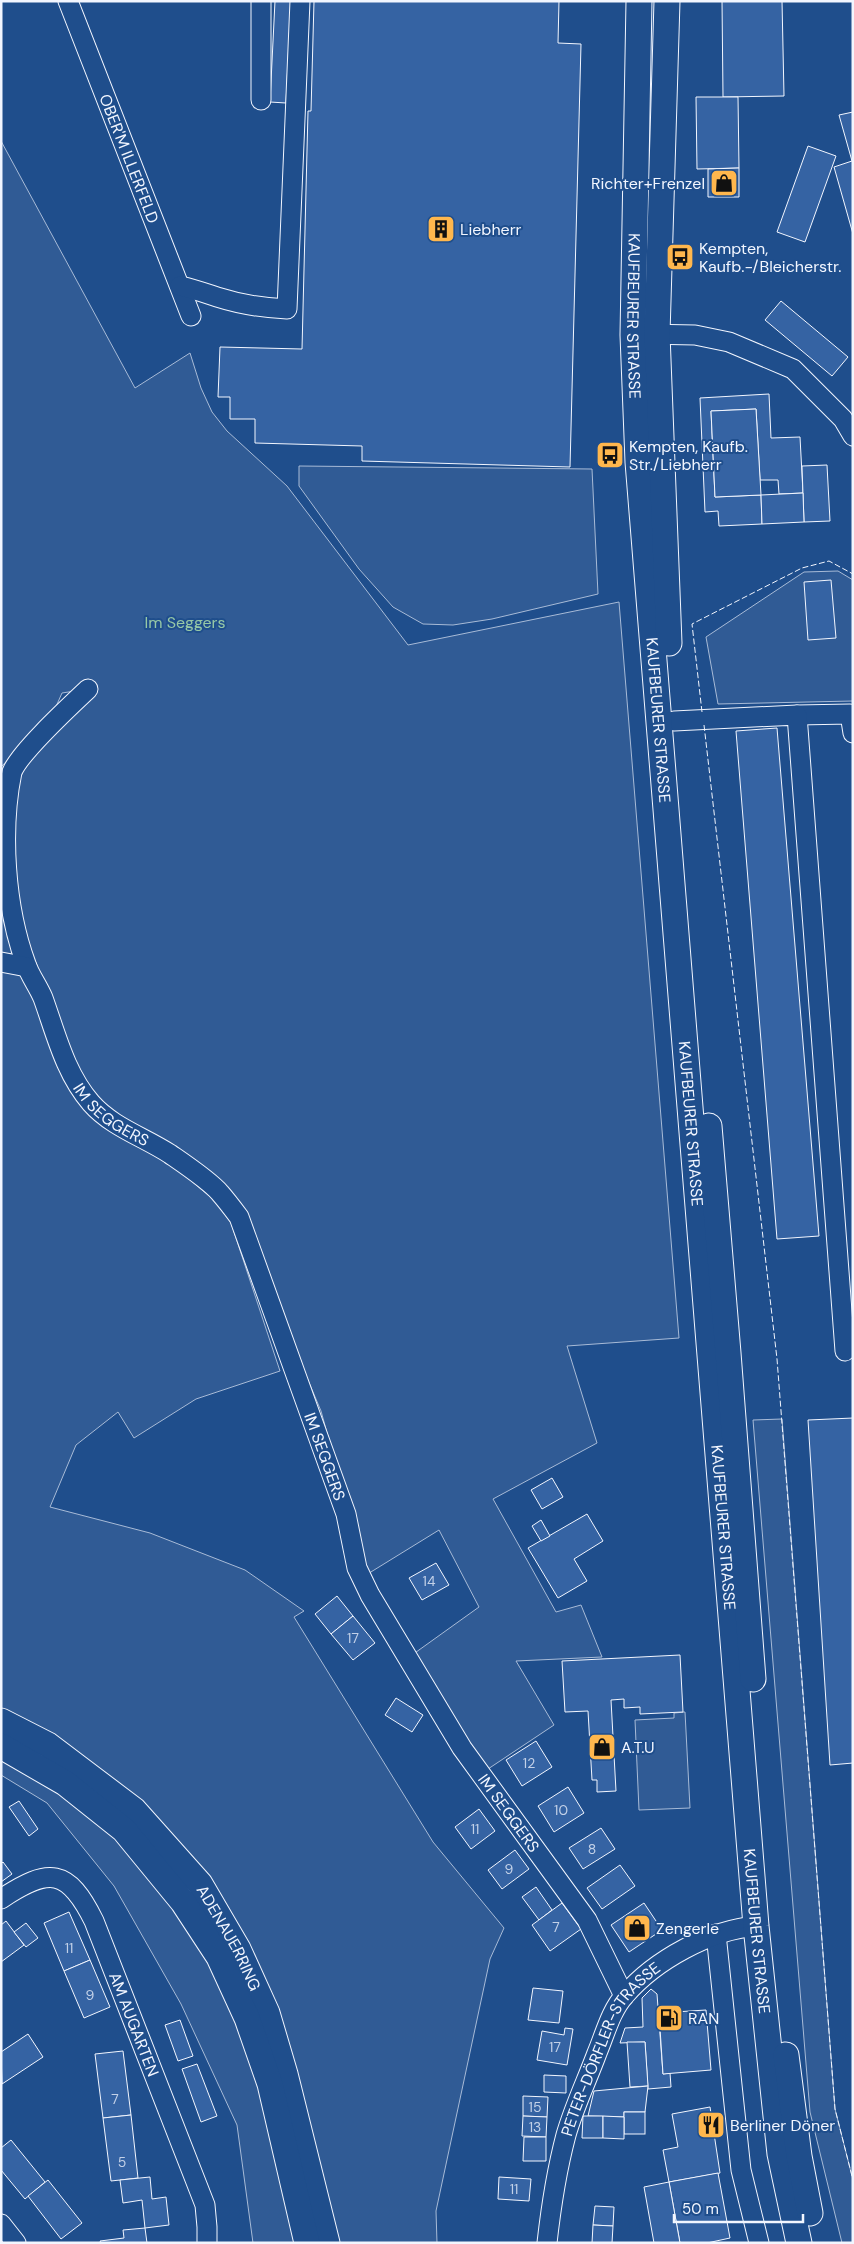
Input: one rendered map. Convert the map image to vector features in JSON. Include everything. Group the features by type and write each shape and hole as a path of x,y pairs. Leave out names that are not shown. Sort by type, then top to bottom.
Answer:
{"main road":[{"name":"KAUFBEURER STRASSE","path":"640,1 645,334 674,721 728,1353 774,1952 799,2156 816,2243"},
{"name":"KAUFBEURER STRASSE","path":"666,1 645,334 640,491 756,1926 780,2154 799,2243"},
{"name":"ADENAUERRING","path":"1,1721 48,1745 134,1810 200,1884 238,1949 267,2013 285,2074 327,2243"},
{"name":"ADENAUERRING","path":"1,1746 65,1783 124,1830 182,1902 219,1957 246,2018 270,2084 307,2243"}],"street":[{"name":"OBER'M ILLERFELD","path":"68,1 191,316"},
{"path":"261,1 261,100"},
{"path":"180,286 198,289 218,297 249,304 287,309 300,1"},
{"path":"645,334 695,335 730,342 792,369 843,419 853,436"},
{"path":"7,774 56,720 88,689"},
{"path":"674,721 850,714 853,733"},
{"path":"797,715 845,1223 845,1351"},
{"name":"IM SEGGERS","path":"7,774 1,828 2,878 15,934 26,967 42,994 69,1072 91,1103 110,1120 170,1154 219,1192 239,1217 346,1514 357,1568 370,1595 462,1748 587,1920 624,1996"},
{"path":"1,962 26,967"},
{"name":"AM AUGARTEN","path":"1,1899 41,1877 56,1878 65,1882 73,1886 82,1897 94,1921 204,2205 207,2227 206,2243"},
{"name":"PETER-DÖRFLER-STRASSE","path":"547,2243 550,2217 566,2134 609,2022 624,1996 644,1977 689,1945 732,1928 756,1926"},
{"path":"716,1934 741,2170 759,2243"},
{"path":"1,2224 16,2243"}],"shaded area":[{"path":"1,141 135,388 190,353 201,388 212,412 227,431 287,486 408,645 619,602 679,1338 567,1346 597,1443 493,1499 556,1612 581,1605 602,1657 516,1661 554,1725 485,1771 412,1655 479,1607 439,1530 366,1575 321,1411 265,1278 244,1215 114,1117 79,1078 20,933 10,802 24,768 88,689 62,693 54,711 1,767"},
{"path":"299,466 592,469 598,594 492,619 453,625 423,624 393,607 359,569 299,486"},
{"path":"838,571 853,580 853,701 718,704 706,637 804,572"},
{"path":"1,896 15,949 9,955 1,955"},
{"path":"1,968 22,973 38,996 63,1073 215,1201 231,1223 280,1371 196,1399 134,1438 118,1412 76,1445 50,1507 150,1533 245,1570 304,1611 294,1617 433,1842 504,1928 490,1959 436,2211 437,2243 253,2243 237,2125 181,2004 114,1886 47,1803 1,1775"},
{"path":"782,1419 835,2109 853,2180 853,2243 842,2243 810,2112 753,1420"},
{"path":"685,1712 690,1808 639,1810 635,1720 674,1718 674,1713"}],"building":[{"path":"275,1 291,1 286,103 270,102"},
{"name":"Liebherr","path":"314,1 559,1 558,43 581,44 570,467 362,461 362,446 255,443 255,419 230,419 230,397 218,397 220,347 302,349 308,111 311,111"},
{"path":"722,1 782,1 784,96 723,97"},
{"path":"696,97 738,97 739,168 697,169"},
{"path":"853,112 853,234 834,167 852,161 839,115"},
{"path":"808,146 836,156 805,242 777,232"},
{"name":"Richter+Frenzel","path":"739,168 739,197 708,197 708,169"},
{"path":"781,301 848,357 832,376 765,320"},
{"path":"769,394 771,438 800,437 803,493 779,494 778,480 760,480 756,409 711,411 715,497 761,495 762,524 719,526 718,511 705,512 700,398"},
{"path":"756,409 761,495 715,497 711,411"},
{"path":"827,465 830,521 804,522 802,466"},
{"path":"803,493 804,522 762,524 761,495"},
{"path":"831,580 836,638 808,640 804,582"},
{"path":"777,728 819,1236 777,1239 736,731"},
{"path":"853,1418 853,1763 830,1765 808,1420"},
{"path":"552,1478 563,1497 542,1509 531,1490"},
{"path":"587,1514 603,1541 574,1559 587,1581 558,1598 528,1548"},
{"path":"541,1520 550,1536 541,1541 532,1526"},
{"path":"436,1563 449,1585 422,1600 409,1578"},
{"path":"337,1596 353,1616 331,1634 315,1614"},
{"path":"353,1616 375,1643 353,1660 331,1634"},
{"name":"A.T.U","path":"680,1655 683,1712 640,1714 640,1707 624,1708 624,1699 611,1700 616,1791 597,1792 597,1780 592,1780 588,1711 565,1712 562,1661"},
{"path":"396,1698 423,1715 412,1732 385,1715"},
{"path":"536,1741 552,1767 522,1786 506,1760"},
{"path":"568,1787 584,1813 554,1832 538,1806"},
{"path":"19,1801 38,1829 29,1836 9,1807"},
{"path":"479,1809 495,1831 471,1849 455,1827"},
{"path":"601,1828 615,1849 583,1869 569,1848"},
{"path":"515,1850 529,1869 502,1889 488,1870"},
{"path":"3,1862 12,1874 1,1882 1,1864"},
{"path":"620,1865 635,1886 602,1909 587,1888"},
{"path":"536,1887 552,1910 539,1920 522,1897"},
{"path":"562,1903 581,1929 550,1951 532,1925"},
{"path":"644,1903 662,1930 629,1952 611,1925"},
{"path":"69,1912 90,1960 64,1971 44,1923"},
{"path":"6,1921 24,1945 1,1962 1,1925"},
{"path":"26,1923 38,1938 26,1947 14,1932"},
{"path":"90,1960 110,2007 84,2018 64,1971"},
{"path":"533,1988 563,1991 559,2023 528,2020"},
{"path":"651,1989 657,1994 663,2074 670,2073 671,2087 648,2089 645,2042 620,2043 625,2028 643,2027 642,1998"},
{"path":"706,2010 711,2070 663,2074 659,2013"},
{"path":"180,2020 193,2056 178,2061 165,2025"},
{"path":"565,2028 573,2029 567,2065 537,2060 542,2031 564,2035"},
{"path":"28,2034 43,2057 2,2084 1,2052"},
{"path":"627,2042 645,2042 648,2086 630,2087"},
{"path":"123,2051 131,2115 103,2118 95,2054"},
{"path":"197,2064 217,2116 201,2122 182,2069"},
{"path":"544,2075 566,2076 566,2093 544,2092"},
{"path":"648,2086 645,2112 624,2112 624,2117 588,2116 594,2091"},
{"path":"523,2096 548,2097 547,2117 523,2116"},
{"path":"710,2107 720,2173 669,2182 663,2150 678,2147 672,2114"},
{"path":"624,2112 645,2112 645,2134 624,2134"},
{"path":"131,2115 138,2178 111,2181 103,2118"},
{"path":"523,2116 547,2117 546,2137 522,2136"},
{"path":"583,2116 603,2116 603,2138 582,2138"},
{"path":"603,2116 624,2117 624,2139 603,2138"},
{"path":"524,2137 546,2137 546,2161 523,2161"},
{"path":"11,2140 45,2182 25,2199 1,2170 1,2148"},
{"path":"718,2173 730,2238 707,2243 680,2243 669,2182"},
{"path":"150,2177 152,2199 166,2197 169,2225 145,2228 142,2200 123,2203 120,2180"},
{"path":"499,2177 531,2179 529,2201 498,2199"},
{"path":"48,2180 82,2223 61,2239 28,2196"},
{"path":"669,2182 680,2243 654,2243 644,2187"},
{"path":"595,2206 614,2207 613,2226 593,2225"},
{"path":"593,2225 613,2226 612,2243 592,2243"},
{"path":"145,2228 147,2243 101,2243 100,2241 124,2238 123,2230"}],"fence":[{"path":"702,712 692,624 802,568 829,561 853,574"},
{"path":"704,725 777,1359 835,2109 853,2180"}],"place":[{"name":"Richter+Frenzel","path":"724,183"},
{"name":"Liebherr","path":"441,229"},
{"name":"Kempten, Kaufb.-/Bleicherstr.","path":"680,257"},
{"name":"Kempten, Kaufb. Str./Liebherr","path":"610,455"},
{"name":"A.T.U","path":"602,1747"},
{"name":"Zengerle","path":"637,1928"},
{"name":"RAN","path":"669,2018"},
{"name":"Berliner Döner","path":"711,2125"}],"park label":[{"name":"Im Seggers","path":"185,622"}]}
